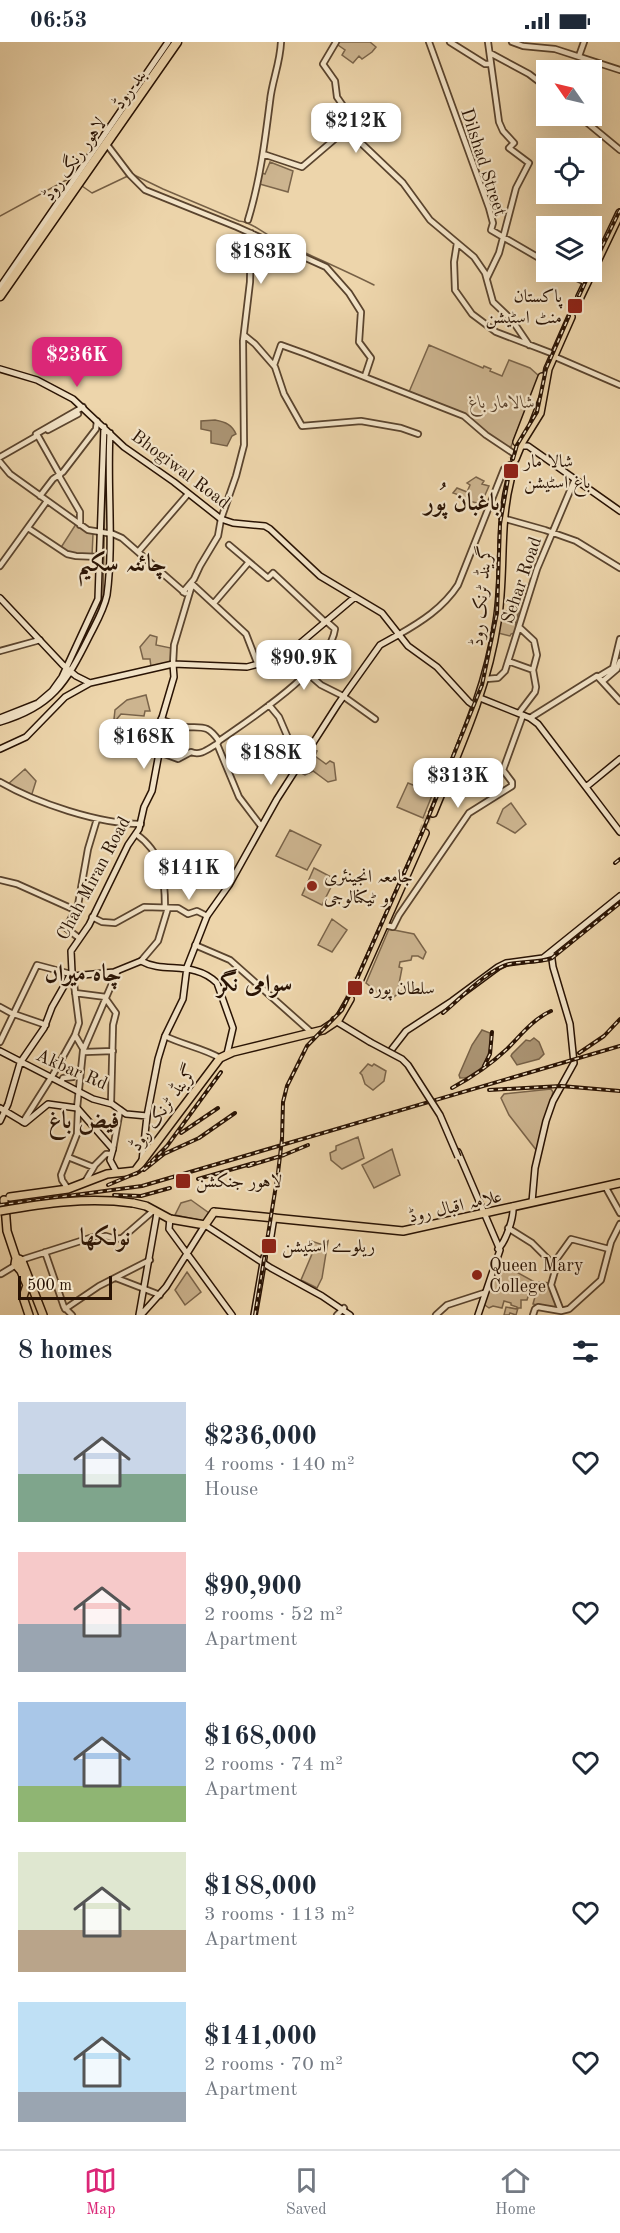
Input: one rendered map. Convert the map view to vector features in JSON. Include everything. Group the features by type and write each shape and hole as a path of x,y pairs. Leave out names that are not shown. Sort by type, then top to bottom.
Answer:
{"highway":[{"name":"لاہور رنگ روڈ","path":"0,294 177,42"}],"main road":[{"name":"بند روڈ","path":"0,286 168,42"},
{"name":"بند روڈ","path":"0,302 177,42"},
{"path":"602,246 620,206"},
{"path":"602,245 619,216"},
{"path":"584,282 578,296 585,282"},
{"path":"513,459 538,416 552,354 568,320"},
{"name":"Bhogiwal Road","path":"0,369 53,387 84,408 124,447 221,519 233,523 268,527 320,576 381,613 415,652 441,671 475,706"},
{"path":"513,459 532,406 540,401"},
{"path":"68,669 104,606 107,585 104,427"},
{"path":"105,491 110,433"},
{"path":"524,438 620,510"},
{"path":"520,446 528,446 593,491"},
{"name":"گرینڈ ٹرنک روڈ","path":"432,812 475,706 483,678 495,621 499,520 507,484 502,518 498,618 486,679 475,706"},
{"path":"0,720 19,717 46,701 59,689 98,599 100,557 105,533"},
{"path":"0,749 26,736 65,697 90,683 173,664 247,667 258,665 279,657 298,645 355,597"},
{"path":"0,598 68,669 80,679 90,683"},
{"path":"142,1163 147,1116 158,1059 165,1036 183,999 187,967 207,916 229,885 261,826 343,696 380,645 398,635"},
{"name":"Chah Miran Road","path":"72,975 71,951 92,917 128,845 136,834 141,824 144,807 152,792 159,752 158,733 174,678 173,664"},
{"path":"480,698 530,718 543,730 620,832"},
{"path":"586,787 620,759"},
{"path":"412,859 385,924 359,979 412,859 424,832"},
{"path":"392,1049 406,1031 453,1001 498,967 514,962 540,959 620,896"},
{"path":"532,1202 535,1168 546,1121 559,1089 574,1063 570,1024 552,967 551,952"},
{"path":"0,1121 20,1062 46,1025 52,1007 72,975 117,972 141,961 150,965 187,967 211,978 218,985 233,1028 223,1056"},
{"path":"223,1056 314,1033 337,1021 349,998"},
{"path":"303,1035 337,1021"},
{"path":"337,1021 402,1059 408,1065 440,1115 459,1157"},
{"path":"370,1041 406,1060 442,1115 481,1212 499,1250 477,1315"},
{"name":"Akbar Rd","path":"0,1051 93,1099 111,1103 120,1110"},
{"name":"گرینڈ ٹرنک روڈ","path":"6,1204 67,1194 86,1182 117,1173 133,1172 223,1056"},
{"path":"3,1110 25,1123 48,1104 77,1109 112,1151 110,1161 117,1173"},
{"path":"120,1110 126,1114 147,1116"},
{"name":"علامہ اقبال روڈ","path":"133,1203 146,1203 171,1218 204,1223 214,1212 402,1233 462,1219 481,1212 620,1184"},
{"name":"علامہ اقبال روڈ","path":"513,1207 559,1197"},
{"name":"علامہ اقبال روڈ","path":"6,1204 101,1199 146,1206 157,1215 205,1226"},
{"path":"6,1204 19,1263"},
{"path":"6,1204 12,1240 19,1263 42,1315"},
{"path":"477,1315 508,1228 513,1207"},
{"path":"140,1315 160,1295 214,1212"},
{"path":"140,1315 157,1215"},
{"path":"171,1218 171,1229 233,1315"},
{"path":"269,1236 272,1218"},
{"path":"205,1226 352,1315"},
{"path":"256,1315 266,1263"},
{"path":"28,1285 23,1297 29,1315"}],"street":[{"path":"248,219 263,154 281,42"},
{"path":"336,42 323,64 335,81 337,97 348,112 350,126 360,142 403,183 430,220 474,257 487,278 493,302 512,320 529,345"},
{"name":"Dilshad Street","path":"429,42 489,208 493,223 490,230 536,255"},
{"path":"450,42 485,64 491,64"},
{"path":"487,278 499,253 516,188 529,163 509,148 514,143 499,124 488,42"},
{"path":"512,42 523,46 555,49 620,70"},
{"path":"579,56 584,42"},
{"path":"490,53 536,79"},
{"path":"263,154 302,166 350,126"},
{"path":"591,126 620,150"},
{"path":"108,146 129,175 145,190 251,233 324,266 344,288 361,314 359,342 371,358 365,376"},
{"path":"0,462 10,474 91,532 120,537 184,593 192,585 200,566 218,537 221,519 236,477 244,445 244,335 250,281 251,233"},
{"path":"457,243 454,262 455,290 472,315 486,327 620,385"},
{"path":"244,335 274,365 286,399 302,426 361,421 401,428 418,434"},
{"path":"274,365 281,345 365,376 464,416 486,435 498,441 513,459 504,469 468,561 450,596 438,609 398,635"},
{"path":"0,455 84,408"},
{"path":"40,496 96,429 97,421"},
{"path":"37,436 81,514 80,525"},
{"name":"Sehar Road","path":"486,679 501,676 508,661 537,569 575,479"},
{"path":"138,552 188,494"},
{"path":"0,566 47,501"},
{"path":"502,518 552,532 588,547 620,568"},
{"path":"28,528 67,554 100,557"},
{"path":"159,752 178,759 190,752 197,755 203,753 280,698 330,645 333,638 335,628 325,622 273,573 268,578 229,545"},
{"path":"214,603 249,562"},
{"path":"192,585 246,634 253,646 258,665"},
{"name":"Chah Miran Road","path":"173,664 174,645 192,585"},
{"path":"385,924 393,927 471,812 512,785 503,770 521,714 536,687 533,670 537,658 535,643 519,627"},
{"path":"530,718 613,668 620,639"},
{"path":"0,651 40,640"},
{"path":"508,661 533,670"},
{"path":"603,681 617,669 620,661"},
{"path":"306,672 375,719"},
{"path":"598,677 620,701"},
{"path":"269,705 279,717 291,745 304,756"},
{"path":"161,719 182,727 200,727 211,730 243,804 261,826"},
{"path":"0,784 97,819 122,824 141,824"},
{"path":"79,938 66,928 78,905 89,844 97,819"},
{"path":"136,834 150,845 158,857 165,882 167,908 158,941 141,961"},
{"path":"0,880 17,884 75,910"},
{"path":"92,917 102,922 115,923 144,906 178,908 188,914 197,911 207,916"},
{"path":"195,945 230,960 311,1032"},
{"path":"0,1042 37,965 72,975 79,1023 75,1035 51,1078 23,1122"},
{"path":"67,1194 61,1175 77,1134 78,1091 83,1051 117,972"},
{"path":"75,993 106,998 116,1013 113,1023 111,1103"},
{"path":"0,1007 46,1025"},
{"path":"75,1035 83,1051"},
{"path":"165,1036 223,1056"},
{"path":"83,1051 113,1051"},
{"path":"61,1082 63,1078 73,1077 80,1071"},
{"path":"86,1182 93,1167 112,1151 120,1110"},
{"path":"68,1157 93,1167"},
{"path":"605,1187 620,1213"},
{"path":"1,1274 45,1252 93,1237 123,1238 157,1215"},
{"path":"533,1315 538,1307 561,1311 575,1306 601,1280 609,1249 620,1224"},
{"path":"508,1228 532,1242 553,1264 555,1270 551,1285 561,1311"},
{"path":"553,1264 571,1239 609,1249"},
{"path":"45,1252 65,1309 72,1315"},
{"path":"61,1315 65,1309 150,1260"},
{"path":"116,1278 160,1295"},
{"path":"436,1315 447,1305 484,1293"},
{"path":"337,1315 343,1309"}],"green space":[{"path":"336,42 370,42 376,47 362,59 359,56 353,63 342,55 345,50"},
{"path":"270,162 293,171 288,192 256,183 259,172 265,174"},
{"name":"شالامار باغ","path":"429,345 483,368 484,366 502,376 509,360 530,368 539,376 510,449 489,435 471,418 409,392"},
{"path":"476,477 484,481 482,484 489,486 481,504 461,499 462,496 453,493 457,488 467,492 470,485 467,483"},
{"path":"76,524 93,534 92,556 72,555 60,549"},
{"path":"502,611 519,611 515,624 518,626 517,632 510,636 498,633"},
{"path":"150,635 157,637 156,645 171,648 172,663 151,667 150,659 143,659 140,647"},
{"path":"146,695 150,711 145,711 144,716 121,714 116,720 114,719 115,710 127,700"},
{"path":"307,751 317,751 315,756 326,764 330,761 334,763 336,780 328,782 313,771 305,775 299,772 303,765 300,763"},
{"path":"25,769 36,781 31,797 7,785"},
{"path":"408,783 433,793 423,818 397,807"},
{"path":"511,803 526,824 515,833 497,823 503,809"},
{"path":"290,830 321,845 307,870 276,856"},
{"path":"314,868 335,879 322,905 302,895"},
{"path":"332,919 347,930 332,952 318,945"},
{"path":"389,929 414,934 426,952 423,959 412,956 411,960 400,962 399,967 402,968 398,989 401,991 389,1001 366,983"},
{"path":"368,1064 372,1066 374,1064 386,1071 384,1081 373,1090 365,1084 360,1073"},
{"path":"551,1089 553,1092 537,1151 509,1115 501,1098 504,1094"},
{"path":"358,1137 364,1158 342,1169 331,1160 330,1153 336,1150 336,1146"},
{"path":"392,1149 400,1175 374,1188 362,1165"},
{"path":"191,1200 209,1213 204,1221 175,1215 181,1203"},
{"path":"311,1241 323,1245 328,1241 322,1278 317,1288 301,1280 312,1254 307,1251"},
{"path":"498,1262 533,1281 527,1300 521,1300 521,1308 518,1308 516,1315 510,1313 504,1315 506,1307 517,1309 511,1303 504,1301 502,1308 493,1306 489,1308 482,1303"},
{"path":"187,1272 201,1292 185,1305 175,1290"},
{"path":"539,1282 551,1283 561,1311 533,1304"}],"shaded area":[{"path":"215,420 228,424 236,434 232,436 227,446 211,443 211,431 201,429 201,421"},
{"path":"482,1030 490,1033 489,1048 484,1063 475,1074 460,1078 459,1075 472,1045"},
{"path":"534,1038 539,1042 544,1054 539,1059 517,1065 512,1054 526,1040 530,1041"}],"waterway":[{"path":"82,186 92,193 132,174 248,223 272,237 374,285"},
{"path":"0,216 70,178"},
{"path":"69,668 98,611 103,596 106,449"}],"tunnel":[{"path":"571,317 580,297"},
{"path":"507,479 512,458"},
{"path":"422,832 430,812"},
{"path":"348,998 357,978"},
{"path":"62,1191 63,1198"},
{"path":"264,1257 268,1235"}],"railway":[{"path":"602,247 620,210"},
{"path":"579,296 585,282"},
{"path":"513,459 517,445 537,412 546,369 569,316"},
{"path":"255,1315 278,1173 283,1102 287,1086 307,1046 342,1010 353,988 422,833 482,685 497,613 500,524 508,479"},
{"path":"615,863 620,859"},
{"path":"443,1013 483,978 501,967 552,958 620,903"},
{"path":"452,1088 487,1065 533,1023 551,1011"},
{"path":"579,1053 604,1036 620,1019"},
{"path":"484,1066 490,1054 492,1032"},
{"path":"0,1205 142,1186 620,1046"},
{"path":"152,1161 167,1146 221,1072"},
{"path":"489,1090 561,1086 620,1091"},
{"path":"181,1133 218,1108"},
{"path":"144,1170 164,1154 199,1138 235,1113"},
{"path":"248,1166 308,1145"},
{"path":"108,1185 139,1172 150,1163"},
{"path":"198,1179 254,1163"},
{"path":"114,1195 141,1196 170,1188"}],"place":[{"name":"پاکستان منٹ اسٹیشن","path":"575,306"},
{"name":"شالا مار باغ اسٹیشن","path":"511,471"},
{"name":"جامعہ انجینئری و ٹیکنالوجی","path":"312,886"},
{"name":"سلطان پورہ","path":"355,988"},
{"name":"لاہور جنکشن","path":"183,1181"},
{"name":"ریلوے اسٹیشن","path":"269,1246"},
{"name":"Queen Mary College","path":"477,1275"}],"district":[{"name":"باغبان پُور","path":"462,502"},
{"name":"چائنہ سکیم","path":"122,563"},
{"name":"چاہ میراں","path":"83,973"},
{"name":"سوامی نگر","path":"255,983"},
{"name":"فیض باغ","path":"84,1120"},
{"name":"نولکھا","path":"105,1237"}]}
